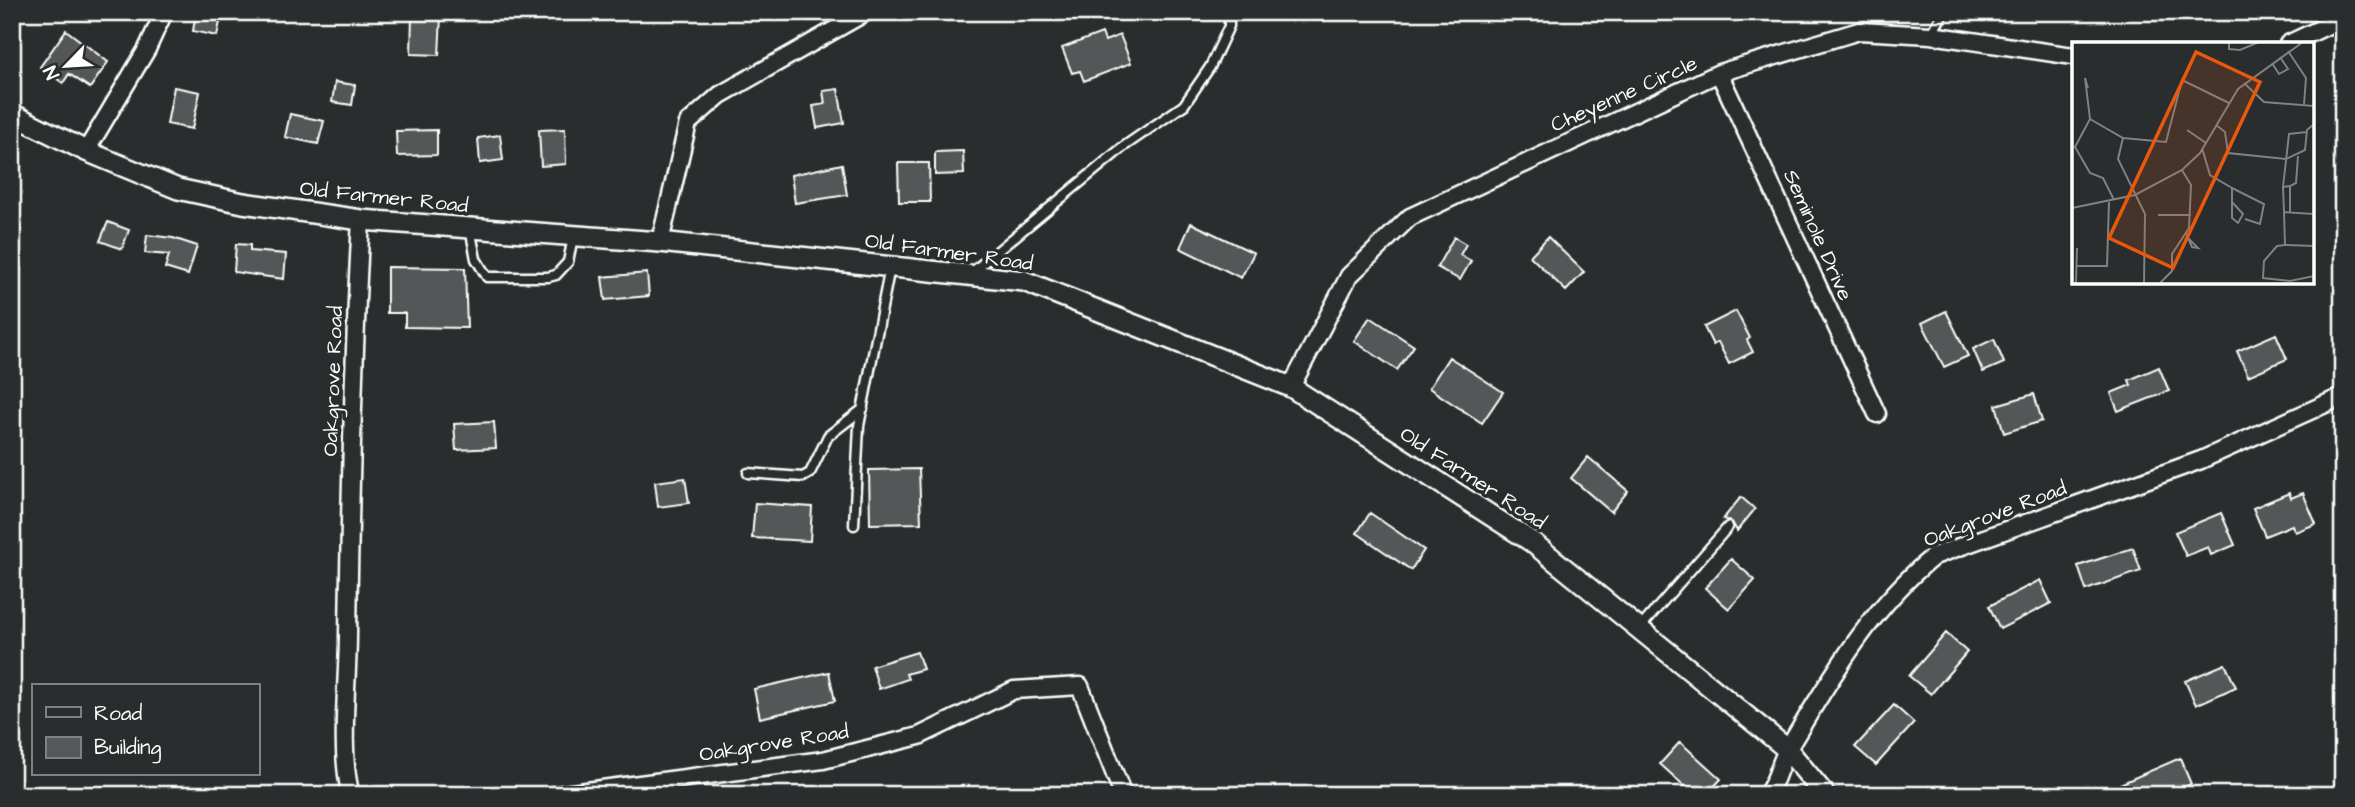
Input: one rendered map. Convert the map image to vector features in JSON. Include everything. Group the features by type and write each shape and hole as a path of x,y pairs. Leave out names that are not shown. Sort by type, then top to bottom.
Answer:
{"street":[{"path":"86,151 147,49 164,12"},
{"path":"660,242 688,123 720,95 866,12"},
{"path":"2292,42 2343,18"},
{"name":"Cheyenne Circle","path":"1291,387 1349,276 1410,217 1719,74 1859,31 1931,35 2072,56"},
{"name":"Seminole Drive","path":"1719,74 1877,414"},
{"name":"Old Farmer Road","path":"12,114 86,151 178,189 243,203 361,220 660,242 1024,281 1291,387 1532,542 1787,750 1825,795"},
{"name":"Oakgrove Road","path":"351,795 347,740 349,601 354,335 361,220"},
{"name":"Oakgrove Road","path":"1766,795 1787,750 1878,611 1903,581 1934,556 2201,460 2343,396"},
{"name":"Oakgrove Road","path":"556,795 823,760 919,737 1014,690 1080,686 1123,795"}],"lane":[{"path":"969,275 1123,147 1184,105 1210,67 1229,26 1229,12"},
{"path":"1931,35 1944,12"},
{"path":"470,228 481,270 487,277 498,278 556,275 568,262 573,236"},
{"path":"854,525 863,409 890,267"},
{"path":"748,473 803,477 810,473 828,436 863,409"},
{"path":"1639,629 1728,527"}],"building":[{"path":"196,12 222,12 217,36 193,31"},
{"path":"412,15 441,16 439,55 411,54"},
{"path":"66,30 108,62 90,88 69,74 63,83 40,67"},
{"path":"1102,33 1105,41 1120,35 1131,63 1084,81 1080,71 1072,73 1062,48"},
{"path":"335,82 355,85 352,105 332,102"},
{"path":"174,87 200,92 192,129 167,124"},
{"path":"838,89 844,123 817,128 813,106 825,104 823,91"},
{"path":"290,114 324,121 318,144 285,137"},
{"path":"565,129 566,164 541,166 539,130"},
{"path":"437,130 437,155 397,156 396,131"},
{"path":"500,135 503,160 480,163 478,138"},
{"path":"963,151 964,174 935,175 935,152"},
{"path":"898,163 929,163 930,202 899,202"},
{"path":"842,164 847,195 795,203 791,175"},
{"path":"108,222 129,230 122,249 100,241"},
{"path":"1191,223 1254,253 1241,278 1180,248"},
{"path":"147,235 173,238 197,246 188,275 165,268 169,255 145,253"},
{"path":"1454,237 1466,244 1460,255 1471,261 1460,280 1437,267"},
{"path":"1548,237 1584,272 1566,291 1530,256"},
{"path":"236,244 250,245 250,251 286,254 284,279 234,272"},
{"path":"387,267 465,268 467,328 405,327 405,313 387,313"},
{"path":"647,273 649,296 605,300 602,277"},
{"path":"1736,311 1750,338 1747,340 1753,352 1729,364 1718,342 1713,345 1704,327"},
{"path":"1946,311 1968,356 1944,367 1922,323"},
{"path":"1370,317 1414,346 1397,370 1354,341"},
{"path":"2276,334 2287,359 2248,376 2237,351"},
{"path":"1994,339 2004,363 1983,372 1973,349"},
{"path":"1449,357 1503,392 1482,423 1429,388"},
{"path":"2159,367 2169,391 2118,411 2111,393 2131,385 2129,380"},
{"path":"2034,394 2042,421 2004,433 1996,405"},
{"path":"494,422 496,448 456,450 454,424"},
{"path":"1588,457 1628,491 1611,512 1571,478"},
{"path":"919,469 921,523 870,524 869,470"},
{"path":"685,478 689,503 658,507 655,482"},
{"path":"2289,493 2291,498 2303,493 2316,524 2295,532 2292,525 2265,536 2253,508"},
{"path":"1741,497 1755,509 1737,531 1732,522 1723,519"},
{"path":"755,503 812,507 810,541 752,538"},
{"path":"1370,513 1424,550 1411,570 1357,533"},
{"path":"2221,513 2235,545 2211,555 2208,547 2186,556 2175,532"},
{"path":"2133,548 2141,571 2086,590 2078,566"},
{"path":"1731,559 1755,580 1729,609 1705,588"},
{"path":"2040,580 2051,603 2000,629 1989,606"},
{"path":"1946,633 1967,652 1931,694 1909,676"},
{"path":"917,652 923,669 906,674 908,679 879,689 872,666"},
{"path":"2225,664 2236,687 2196,705 2185,681"},
{"path":"829,672 835,701 760,718 754,689"},
{"path":"1894,705 1914,723 1876,765 1855,747"},
{"path":"1680,742 1721,779 1708,793 1699,786 1692,793 1660,764"},
{"path":"2180,758 2191,784 2168,795 2125,795 2120,784"}]}
